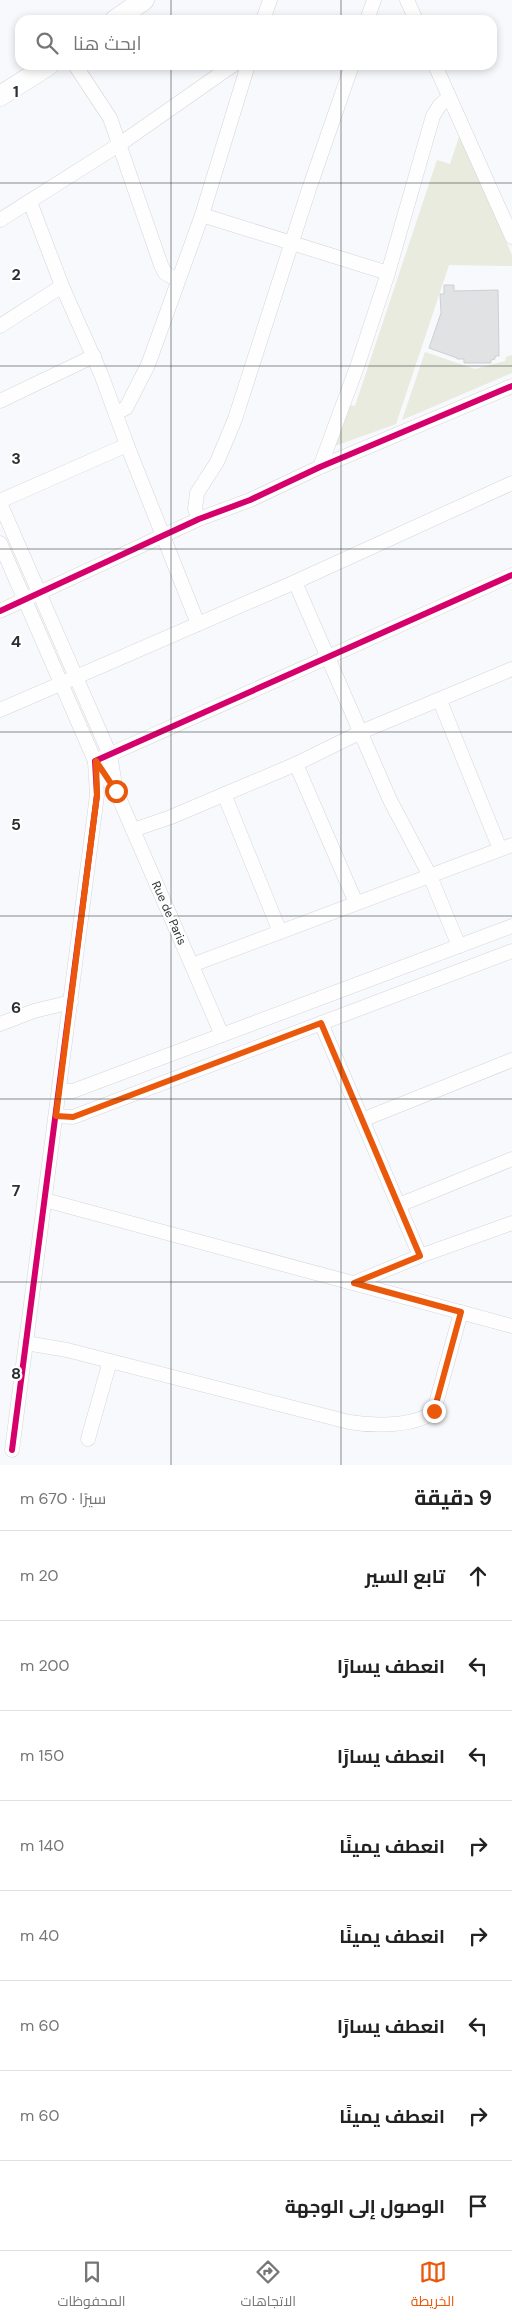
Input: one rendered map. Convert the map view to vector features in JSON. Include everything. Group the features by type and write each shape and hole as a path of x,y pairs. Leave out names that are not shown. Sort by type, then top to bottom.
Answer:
{"street":[{"path":"122,15 144,0"},
{"path":"266,15 270,0"},
{"path":"369,15 374,0"},
{"path":"407,0 414,15"},
{"path":"0,96 41,70"},
{"path":"77,70 110,118 141,213 161,265 165,273 178,280"},
{"path":"0,220 120,144 227,70"},
{"path":"116,413 126,408 139,386 202,215 246,70"},
{"path":"199,519 195,509 197,493 224,448 350,70"},
{"path":"437,70 512,237"},
{"path":"320,467 358,364 388,273 433,116 440,105 449,97"},
{"path":"30,202 62,286 94,356 126,445 198,624"},
{"path":"202,215 388,273"},
{"path":"0,326 62,286"},
{"path":"0,401 94,356"},
{"path":"0,611 199,519 250,500 320,467 512,386"},
{"path":"116,791 110,754 0,502 126,445"},
{"path":"0,710 295,582 512,484"},
{"path":"0,543 96,761 116,791"},
{"path":"96,761 512,575"},
{"path":"295,582 390,800 430,876 458,946"},
{"path":"133,830 171,817 296,764 361,732 440,701 512,669"},
{"path":"192,965 506,847 440,701"},
{"path":"12,1450 97,795 96,761"},
{"path":"296,764 356,903"},
{"name":"Rue de Paris","path":"116,791 222,1035"},
{"path":"224,794 280,932"},
{"path":"59,1091 73,1091 512,926"},
{"path":"56,1116 73,1117 512,951"},
{"path":"0,1024 34,1011 70,1002"},
{"path":"321,1023 420,1256"},
{"path":"362,1120 512,1060"},
{"path":"399,1204 512,1158"},
{"path":"45,1200 512,1326"},
{"path":"354,1283 420,1256 512,1223"},
{"path":"26,1343 67,1350 349,1422 364,1424 408,1422 428,1417 434,1411 461,1312"},
{"path":"88,1439 110,1361"}],"shaded area":[{"path":"460,134 512,255 512,266 449,265 396,424 335,446 349,405 355,406 437,160 450,164"},
{"path":"425,352 475,369 505,361 506,357 512,355 512,373 402,420"}],"building":[{"path":"444,285 454,285 454,291 498,290 499,356 495,356 491,363 464,363 464,359 457,359 429,348 441,313 440,294 444,294"}],"cycle path":[{"path":"0,611 199,519 250,500 320,467 512,386"},
{"path":"12,1450 97,795 95,761 512,575"}],"route":[{"path":"116,791 96,761 97,795 56,1116 73,1117 321,1023 420,1256 354,1283 461,1312 434,1411"}]}
